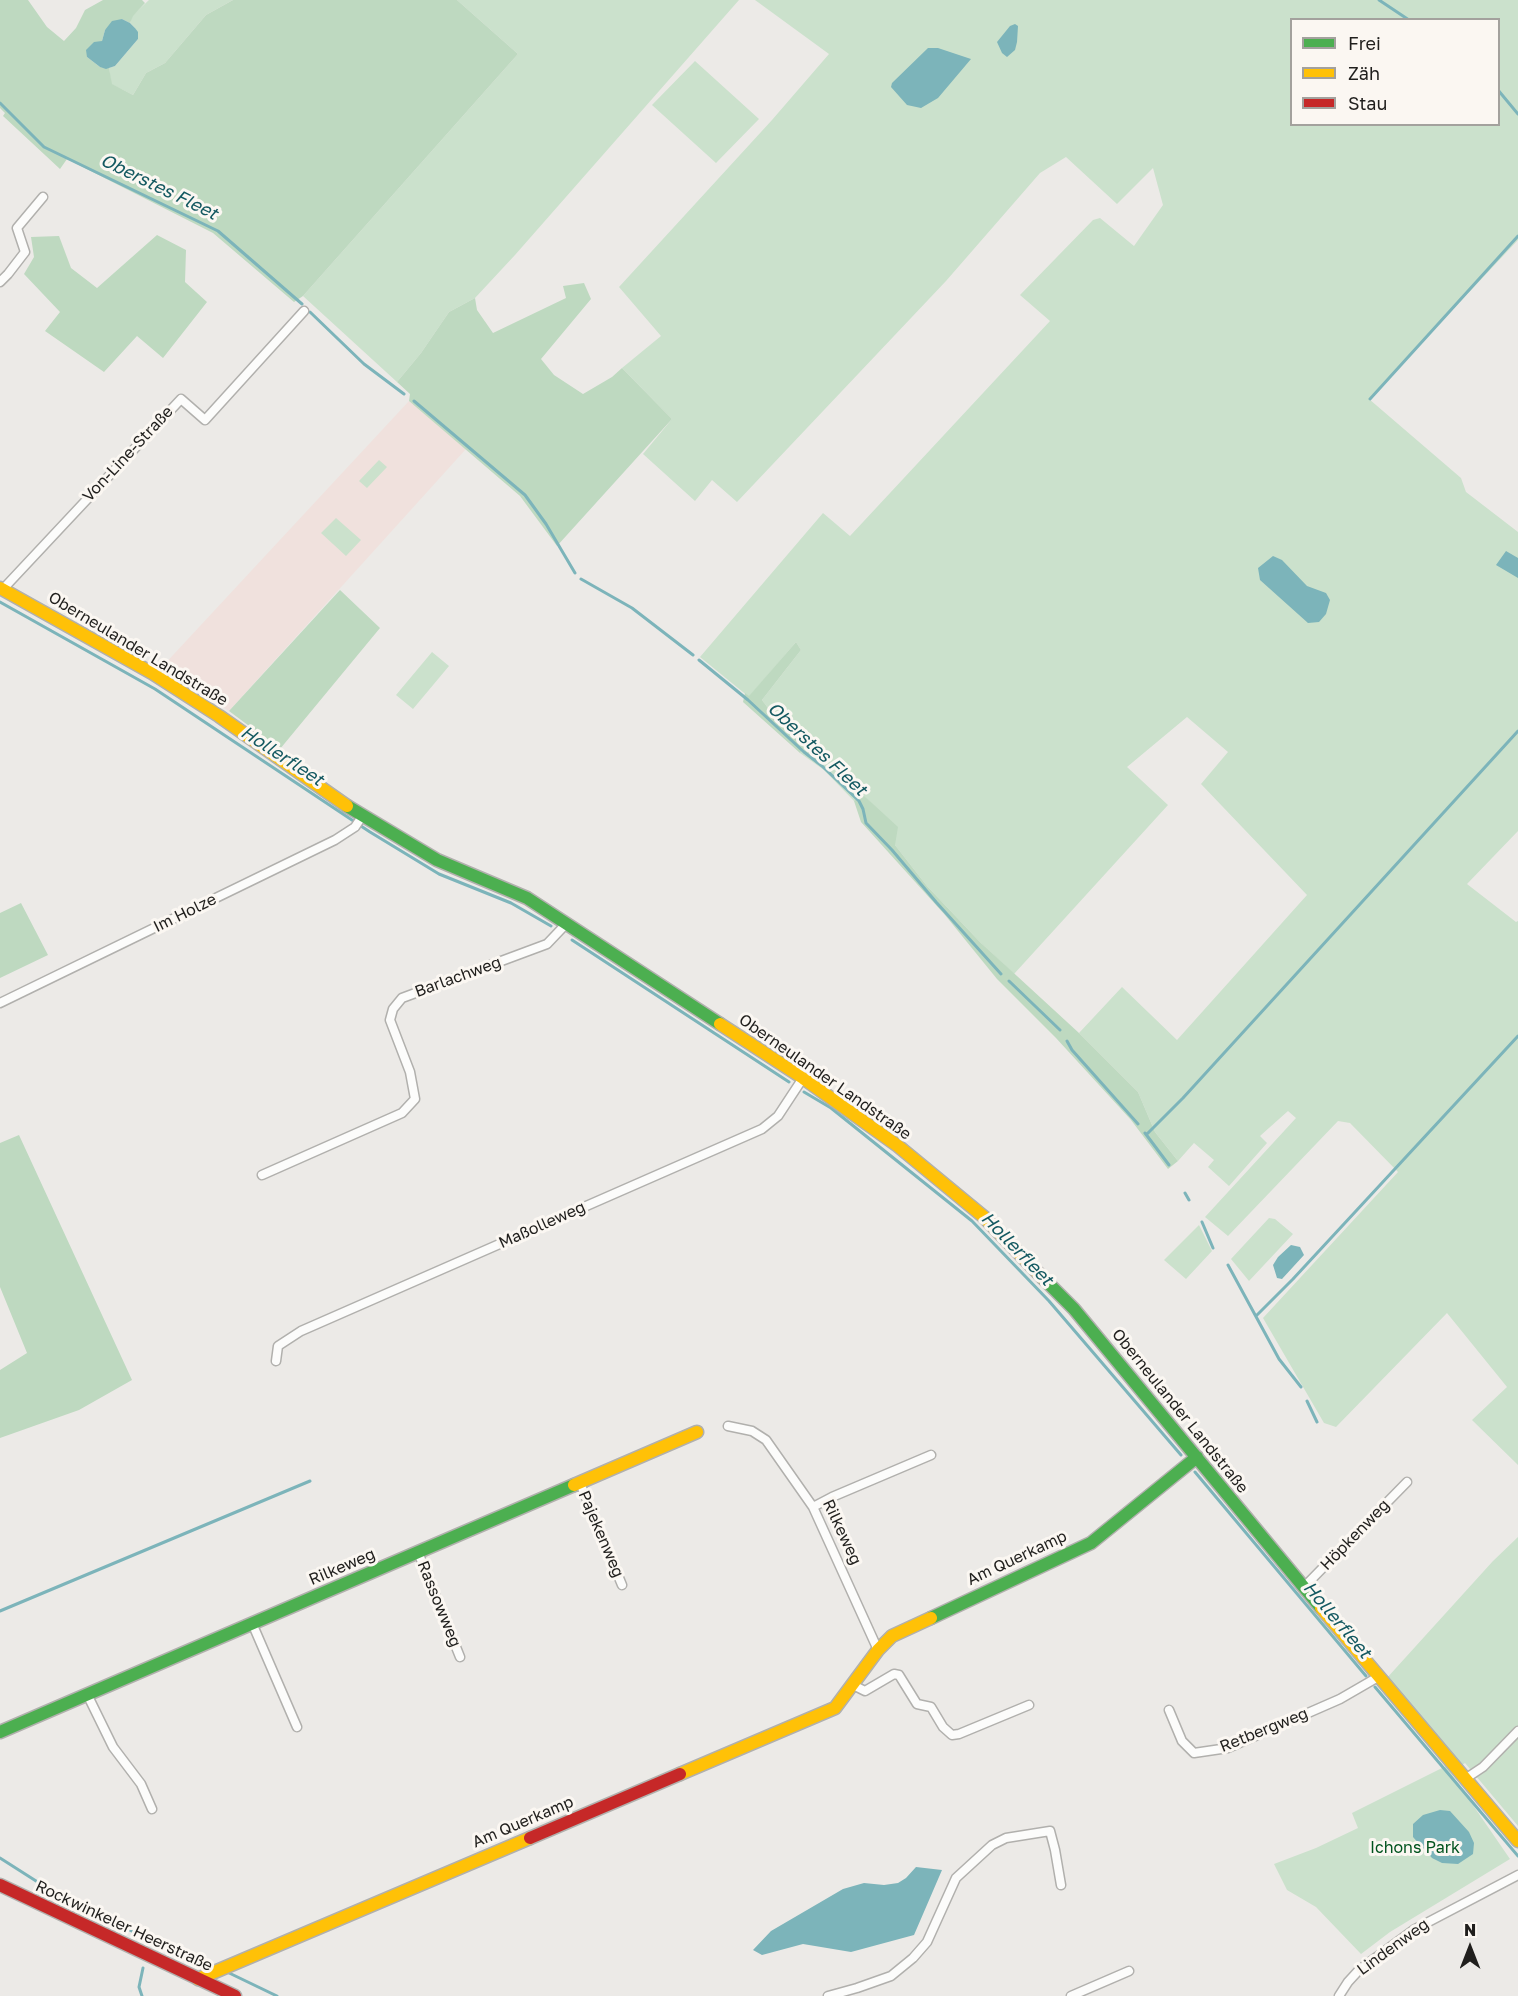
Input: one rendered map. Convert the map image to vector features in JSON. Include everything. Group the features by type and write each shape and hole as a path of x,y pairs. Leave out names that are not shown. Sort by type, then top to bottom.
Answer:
{"street":[{"path":"0,282 25,252 17,228 43,197"},
{"name":"Von-Line-Straße","path":"1,588 180,399 205,420 304,311"},
{"name":"Oberneulander Landstraße","path":"1,588 152,673 219,716 359,821 437,860 526,898 567,923 803,1078 898,1146 984,1217 1074,1309 1378,1677 1518,1841"},
{"name":"Im Holze","path":"0,1003 335,840 359,821"},
{"name":"Barlachweg","path":"262,1175 402,1113 415,1099 410,1072 390,1020 393,1009 402,998 547,944 567,923"},
{"name":"Maßolleweg","path":"276,1361 278,1346 301,1331 762,1129 778,1116 803,1078"},
{"name":"Rilkeweg","path":"729,1426 752,1431 766,1440 813,1507 878,1650"},
{"name":"Rilkeweg","path":"0,1731 697,1432"},
{"path":"813,1507 931,1455"},
{"name":"Am Querkamp","path":"198,1979 834,1708 878,1650 892,1636 1091,1542 1197,1457"},
{"name":"Höpkenweg","path":"1304,1587 1407,1482"},
{"name":"Pajekenweg","path":"580,1483 622,1585"},
{"name":"Rassowweg","path":"418,1552 459,1656"},
{"path":"252,1623 297,1727"},
{"path":"852,1685 865,1690 894,1674 899,1676 917,1704 931,1707 952,1735 1029,1705"},
{"name":"Retbergweg","path":"1169,1710 1182,1741 1194,1753 1228,1748 1340,1699 1378,1677"},
{"path":"87,1694 113,1747 141,1784 152,1809"},
{"path":"1465,1779 1483,1767 1518,1731"},
{"path":"828,1996 891,1976 914,1958 927,1942 956,1878 992,1845 1006,1838 1050,1831 1061,1886"},
{"name":"Lindenweg","path":"1339,1996 1359,1970 1415,1929 1518,1875"},
{"name":"Rockwinkeler Heerstraße","path":"0,1885 235,1996"},
{"path":"1074,1995 1129,1971"}],"shaded area":[{"path":"409,401 466,449 229,711 161,668"}],"green space":[{"path":"0,0 28,0 47,27 64,41 76,28 85,10 103,0 142,0 145,3 130,23 122,19 105,30 102,41 87,57 100,67 109,68 112,84 133,95 146,73 165,63 206,15 233,0 457,0 518,54 303,296 294,302 213,233 67,159 60,169 3,116 5,113 0,108"},
{"path":"149,0 233,0 206,15 165,63 146,73 133,95 111,84 109,68 115,66 138,39 135,28 130,23 132,16"},
{"path":"457,0 739,0 515,255 475,298 449,312 421,353 397,382 303,296 518,54"},
{"path":"755,0 1518,0 1518,240 1369,399 1461,478 1466,492 1518,532 1518,831 1467,884 1516,922 1518,921 1518,1465 1472,1420 1507,1387 1447,1313 1336,1427 1324,1423 1263,1318 1398,1172 1350,1123 1338,1121 1228,1236 1205,1217 1296,1118 1288,1111 1260,1136 1267,1143 1229,1186 1208,1167 1214,1160 1194,1143 1178,1161 1155,1132 1138,1092 1079,1033 1122,987 1177,1040 1307,895 1201,784 1228,752 1187,717 1127,767 1168,805 1014,974 927,886 895,845 875,807 861,793 854,801 824,770 800,753 805,746 780,724 762,700 801,650 796,642 749,697 700,657 823,513 850,536 1050,321 1020,295 1093,220 1100,218 1134,246 1163,205 1153,168 1117,204 1066,157 1040,173 946,281 737,502 712,480 695,501 643,454 672,419 622,368 661,336 619,287 772,120 829,54"},
{"path":"695,61 759,119 716,163 652,105"},
{"path":"157,235 186,250 185,282 207,302 163,358 137,336 104,372 45,331 60,312 24,274 34,257 31,237 59,236 71,268 97,288"},
{"path":"584,283 591,299 541,359 554,375 583,394 612,377 622,368 672,419 557,546 520,496 409,401 410,394 397,382 421,353 449,312 475,298 477,310 493,333 566,298 563,286"},
{"path":"379,460 387,467 367,488 359,481"},
{"path":"336,518 361,540 346,556 321,533"},
{"path":"340,590 380,628 280,749 229,711"},
{"path":"796,642 801,650 762,700 780,724 805,747 800,753 743,702 745,693 749,696"},
{"path":"432,652 449,666 413,709 396,695"},
{"path":"861,793 898,827 895,845 927,886 980,942 1079,1033 1138,1092 1155,1132 1178,1161 1168,1169 1131,1120 1056,1038 997,979 945,915 861,822 854,801"},
{"path":"21,903 48,955 0,978 0,913"},
{"path":"19,1135 132,1380 79,1410 0,1438 0,1370 27,1353 0,1287 0,1143"},
{"path":"1269,1218 1275,1219 1293,1234 1249,1281 1231,1259"},
{"path":"1199,1225 1212,1251 1186,1279 1164,1260"},
{"path":"1518,1537 1518,1826 1465,1763 1461,1766 1386,1679 1493,1561"},
{"name":"Ichons Park","path":"1446,1766 1510,1859 1390,1932 1361,1954 1316,1907 1287,1890 1274,1864 1316,1848 1358,1828 1352,1813"}],"water":[{"path":"122,19 135,28 138,32 138,39 115,66 106,69 100,67 87,57 86,50 94,42 102,41 105,30 112,21"},
{"path":"1015,24 1018,26 1017,42 1015,50 1007,57 1002,53 997,42 1010,26"},
{"path":"928,48 938,48 971,59 938,98 921,108 907,105 891,87 892,83"},
{"path":"1506,551 1518,558 1518,578 1496,565"},
{"path":"1273,556 1282,560 1307,586 1326,593 1330,600 1326,614 1319,622 1308,623 1260,580 1258,568"},
{"path":"1291,1245 1300,1247 1304,1255 1282,1279 1277,1278 1273,1265"},
{"path":"1440,1810 1450,1811 1469,1832 1474,1843 1473,1854 1458,1864 1442,1863 1432,1858 1413,1837 1413,1824 1423,1815"},
{"path":"916,1867 942,1870 914,1935 851,1952 803,1944 762,1955 753,1950 771,1931 843,1889 864,1883 884,1885 898,1883"}],"waterway":[{"path":"1379,0 1406,18"},
{"path":"1500,92 1518,114"},
{"name":"Oberstes Fleet","path":"0,103 44,147 218,231 302,304"},
{"path":"1370,399 1518,236"},
{"name":"Oberstes Fleet","path":"310,312 364,364 404,394"},
{"name":"Oberstes Fleet","path":"414,401 525,495 546,524 575,573"},
{"name":"Oberstes Fleet","path":"581,579 632,608 693,655"},
{"name":"Hollerfleet","path":"0,602 155,689 370,832 439,874 511,903 551,926"},
{"name":"Oberstes Fleet","path":"699,660 748,700 859,801 866,823 1001,974"},
{"path":"1147,1134 1183,1098 1518,731"},
{"name":"Hollerfleet","path":"572,940 789,1082"},
{"name":"Oberstes Fleet","path":"1009,981 1060,1030"},
{"path":"1256,1316 1518,1036"},
{"name":"Oberstes Fleet","path":"1067,1041 1072,1050 1138,1124"},
{"name":"Hollerfleet","path":"804,1092 831,1108 972,1221 1049,1301 1181,1455"},
{"name":"Oberstes Fleet","path":"1145,1133 1169,1165"},
{"name":"Oberstes Fleet","path":"1185,1193 1189,1200"},
{"name":"Oberstes Fleet","path":"1202,1222 1213,1248"},
{"name":"Oberstes Fleet","path":"1228,1265 1279,1359 1301,1387"},
{"name":"Oberstes Fleet","path":"1307,1401 1317,1422"},
{"name":"Hollerfleet","path":"1195,1472 1366,1676"},
{"path":"0,1611 310,1481"},
{"name":"Hollerfleet","path":"1375,1687 1518,1856"},
{"path":"0,1858 58,1895 150,1940 213,1966"},
{"path":"142,1996 139,1987 143,1968"},
{"path":"225,1971 277,1996"}],"traffic: fast":[{"path":"347,806 437,860 527,898 720,1024"},
{"path":"1043,1278 1074,1309 1321,1608"},
{"path":"931,1618 1091,1543 1197,1457"},
{"path":"0,1732 574,1485"}],"traffic: slow":[{"path":"0,588 152,673 219,716 347,806"},
{"path":"720,1024 803,1078 898,1146 984,1217 1043,1278"},
{"path":"574,1485 697,1432"},
{"path":"1321,1608 1518,1841"},
{"path":"680,1774 835,1708 878,1650 892,1636 931,1618"},
{"path":"198,1979 530,1838"}],"traffic: jam":[{"path":"530,1838 680,1774"},
{"path":"0,1885 235,1996"}]}
